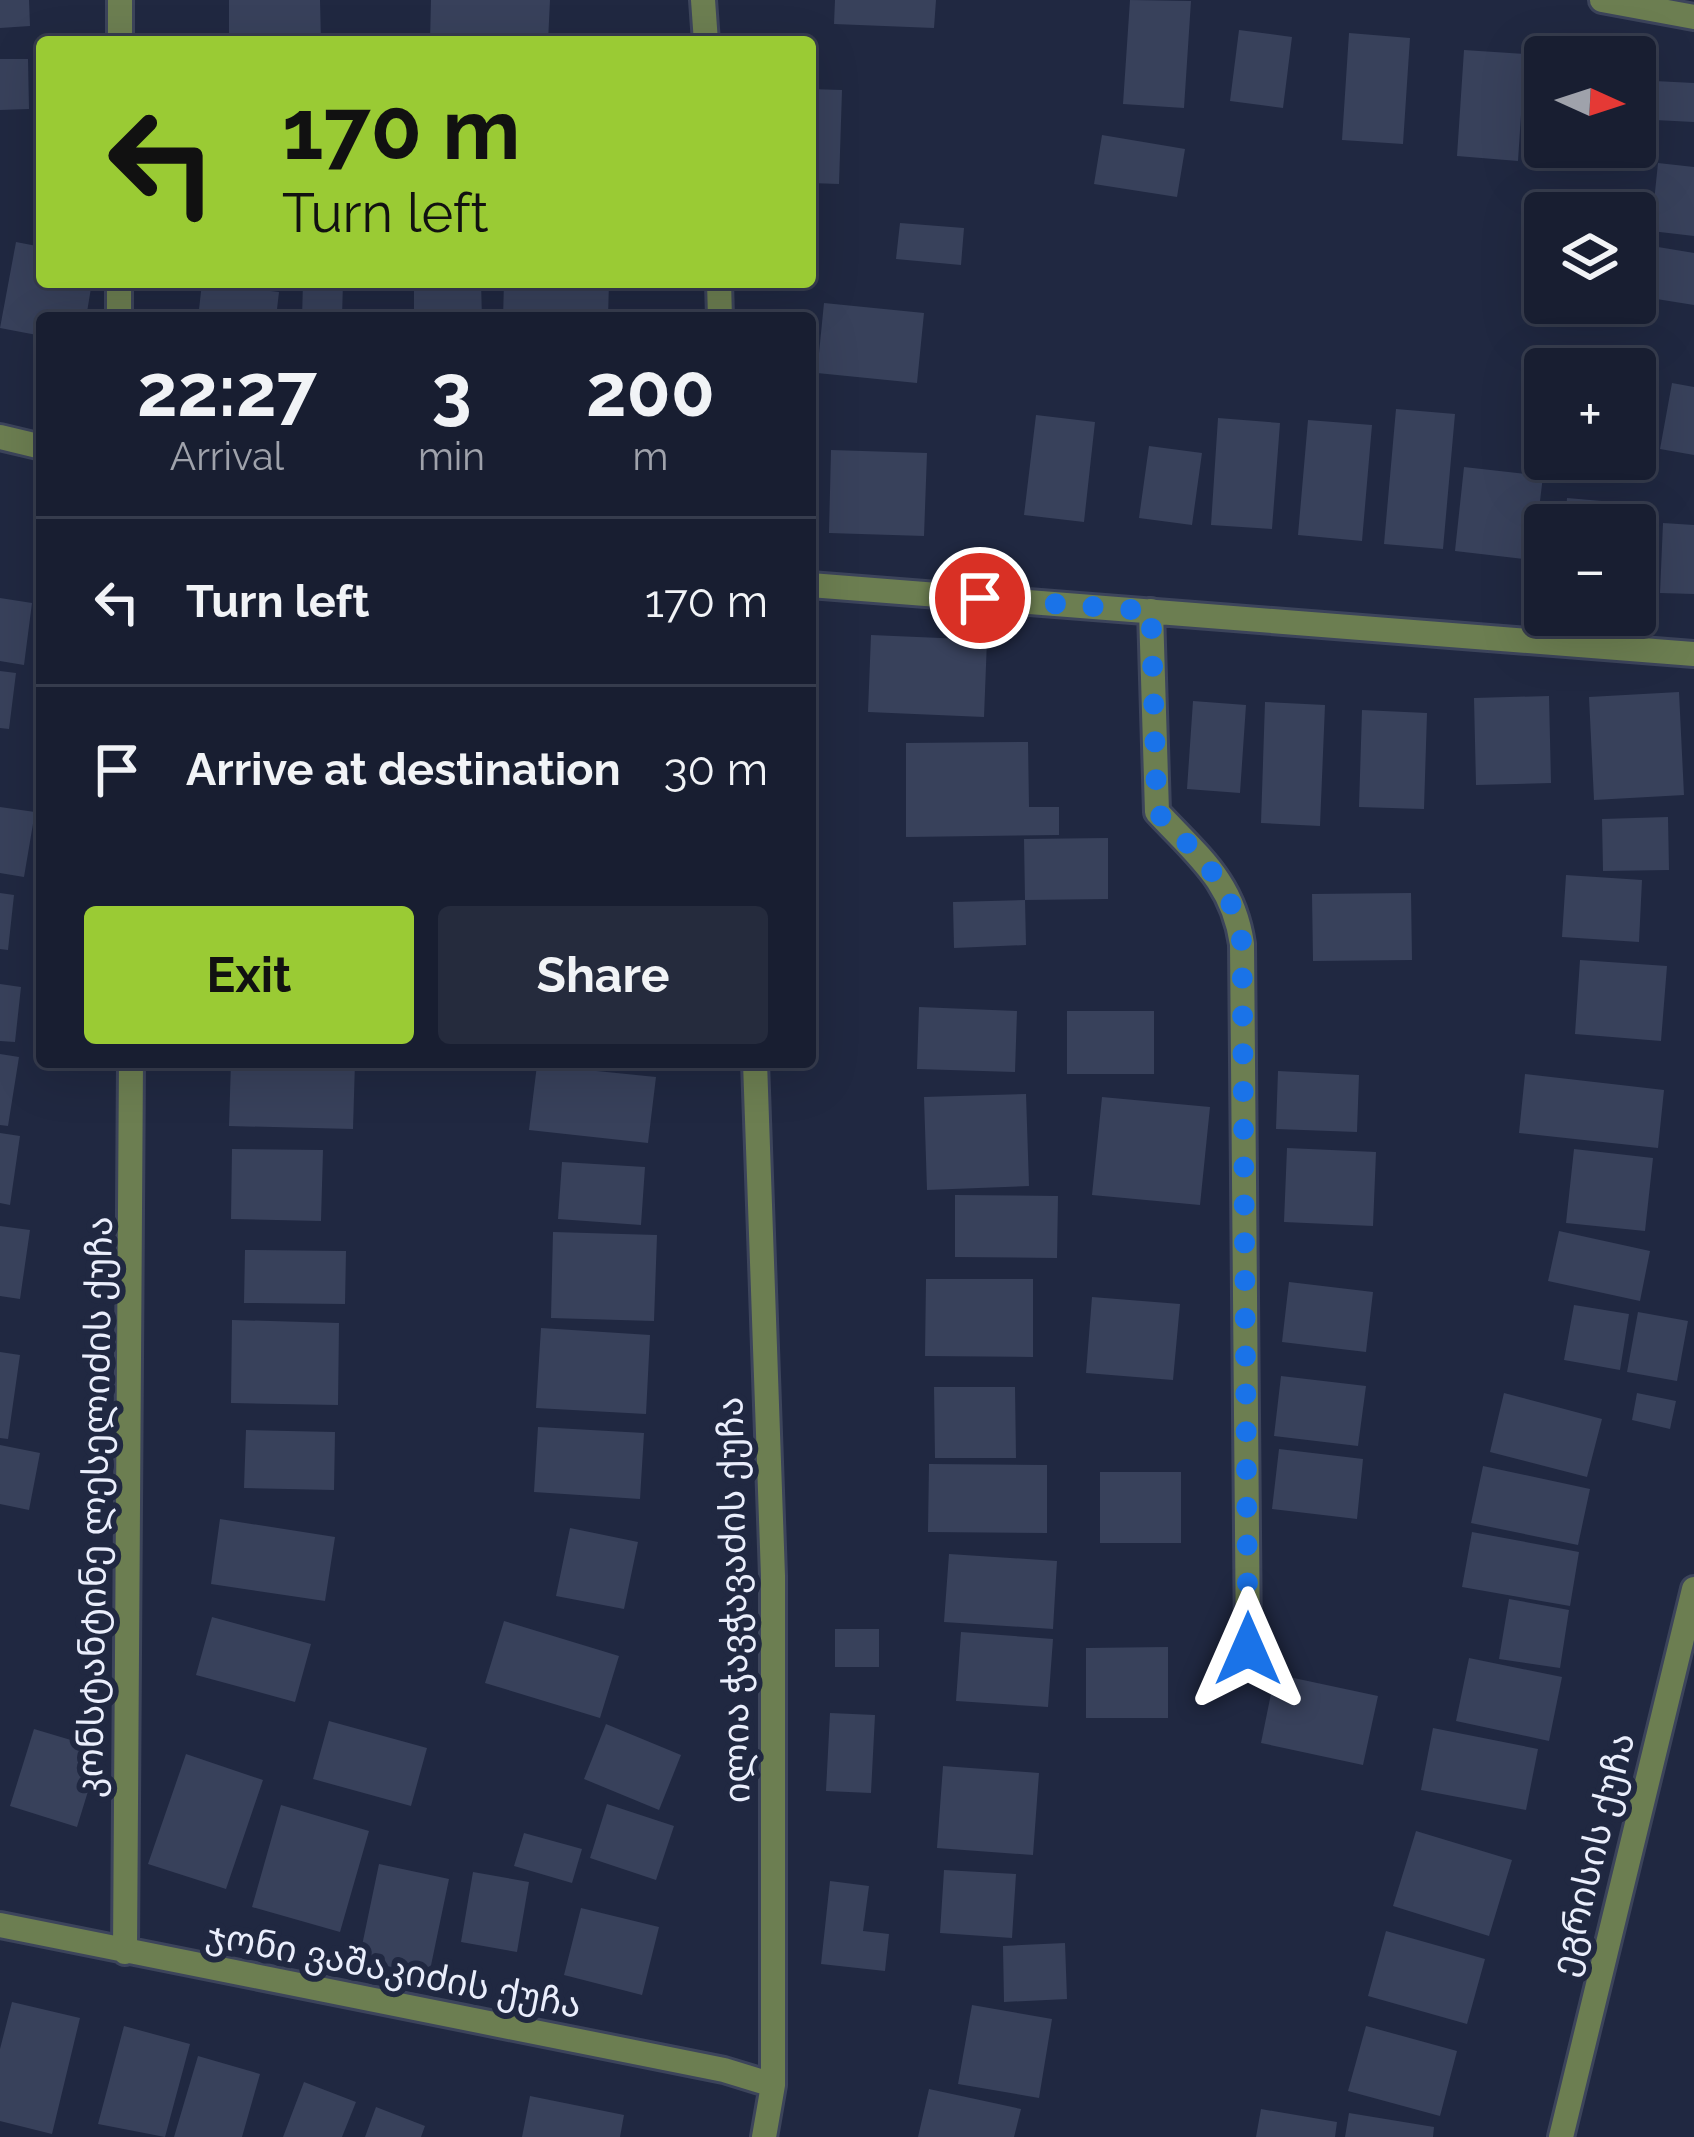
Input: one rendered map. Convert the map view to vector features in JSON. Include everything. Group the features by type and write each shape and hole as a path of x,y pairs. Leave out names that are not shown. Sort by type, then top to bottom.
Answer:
{"street":[{"path":"120,0 120,36"},
{"path":"703,0 706,36"},
{"path":"1602,0 1694,17"},
{"path":"0,437 36,446"},
{"path":"816,585 1694,654"},
{"path":"1151,611 1157,812 1223,883 1237,906 1242,944 1248,1649"},
{"name":"კონსტანტინე ლესელიძის ქუჩა","path":"125,1952 131,1068"},
{"name":"ილია ჭავჭავაძის ქუჩა","path":"754,1068 773,1576 773,2085 764,2137"},
{"name":"ეგრისის ქუჩა","path":"1562,2137 1694,1589"},
{"name":"ჯონი ვაშაკიძის ქუჩა","path":"0,1925 724,2070 773,2085"}],"building":[{"path":"0,0 29,0 30,26 0,28"},
{"path":"229,0 320,0 321,36 229,36"},
{"path":"431,0 550,0 548,36 430,36"},
{"path":"835,0 936,0 934,28 834,24"},
{"path":"1130,0 1191,1 1184,108 1123,104"},
{"path":"1239,30 1292,37 1283,108 1230,101"},
{"path":"1349,33 1410,38 1403,144 1342,140"},
{"path":"1464,50 1524,54 1518,161 1457,156"},
{"path":"0,59 28,59 29,109 0,110"},
{"path":"1656,81 1694,83 1694,122 1656,120"},
{"path":"816,89 842,90 839,184 816,183"},
{"path":"1102,135 1185,149 1177,197 1094,184"},
{"path":"1658,163 1694,167 1694,236 1656,232"},
{"path":"900,223 964,228 961,265 896,259"},
{"path":"16,242 36,246 36,288 91,288 87,312 36,312 36,335 0,328"},
{"path":"1656,247 1694,253 1694,305 1656,299"},
{"path":"201,288 279,292 277,312 199,312"},
{"path":"303,288 343,288 342,312 302,312"},
{"path":"414,288 481,288 482,312 414,312"},
{"path":"504,288 609,288 608,312 503,312"},
{"path":"824,303 924,313 917,383 817,373"},
{"path":"1672,383 1694,387 1694,455 1660,449"},
{"path":"1396,409 1455,414 1443,549 1384,544"},
{"path":"1036,415 1095,422 1084,522 1024,515"},
{"path":"1218,418 1280,423 1272,529 1211,525"},
{"path":"1308,420 1372,425 1362,541 1298,535"},
{"path":"1149,446 1202,453 1192,525 1139,518"},
{"path":"831,450 927,453 924,536 829,533"},
{"path":"1464,467 1543,480 1540,504 1524,504 1524,559 1455,551"},
{"path":"1567,498 1625,503 1625,504 1567,504"},
{"path":"1663,523 1694,525 1694,594 1660,593"},
{"path":"0,598 32,603 24,665 0,661"},
{"path":"871,635 987,640 984,717 868,712"},
{"path":"0,671 16,673 9,729 0,728"},
{"path":"1679,692 1684,795 1594,800 1589,697"},
{"path":"1549,696 1551,783 1476,785 1474,698"},
{"path":"1193,701 1246,705 1240,793 1187,789"},
{"path":"1265,702 1325,705 1320,826 1261,823"},
{"path":"1362,710 1427,713 1424,809 1359,807"},
{"path":"1028,742 1029,807 1059,807 1059,835 906,837 906,743"},
{"path":"0,807 35,812 24,877 0,873"},
{"path":"1668,817 1669,870 1603,871 1602,819"},
{"path":"1108,838 1108,899 1025,900 1024,839"},
{"path":"1566,875 1642,880 1639,942 1562,937"},
{"path":"0,893 14,895 8,950 0,949"},
{"path":"1411,893 1412,960 1313,961 1312,894"},
{"path":"1025,900 1026,945 954,948 953,902"},
{"path":"1580,960 1667,966 1661,1041 1575,1034"},
{"path":"0,984 21,987 15,1042 0,1041"},
{"path":"919,1007 1017,1011 1015,1072 917,1069"},
{"path":"1067,1011 1154,1011 1154,1074 1067,1074"},
{"path":"0,1054 19,1057 8,1126 0,1125"},
{"path":"231,1068 355,1068 353,1129 229,1126"},
{"path":"537,1068 656,1077 648,1143 529,1130"},
{"path":"1278,1071 1359,1075 1357,1132 1276,1129"},
{"path":"1525,1074 1664,1090 1658,1148 1519,1133"},
{"path":"1026,1094 1029,1186 927,1190 924,1097"},
{"path":"1102,1097 1210,1107 1200,1205 1092,1195"},
{"path":"0,1133 20,1136 10,1205 0,1203"},
{"path":"1287,1148 1376,1152 1373,1226 1284,1222"},
{"path":"232,1149 323,1150 321,1221 231,1219"},
{"path":"1574,1149 1653,1158 1645,1231 1566,1223"},
{"path":"562,1162 645,1167 641,1225 558,1219"},
{"path":"955,1195 1058,1196 1057,1258 955,1257"},
{"path":"0,1226 30,1230 20,1299 0,1296"},
{"path":"1559,1231 1650,1251 1640,1301 1548,1281"},
{"path":"553,1232 657,1235 654,1321 551,1318"},
{"path":"245,1250 346,1251 345,1304 244,1303"},
{"path":"926,1279 1033,1279 1033,1357 925,1356"},
{"path":"1289,1282 1373,1292 1366,1352 1282,1342"},
{"path":"1092,1297 1180,1304 1173,1380 1086,1373"},
{"path":"1574,1305 1629,1314 1620,1370 1564,1360"},
{"path":"1638,1312 1688,1321 1677,1381 1627,1372"},
{"path":"232,1320 339,1323 338,1405 231,1403"},
{"path":"541,1328 650,1335 646,1414 536,1408"},
{"path":"0,1352 20,1355 8,1439 0,1438"},
{"path":"1281,1376 1366,1386 1358,1446 1274,1436"},
{"path":"934,1387 1015,1387 1016,1458 935,1458"},
{"path":"1504,1393 1602,1419 1587,1477 1490,1452"},
{"path":"1637,1393 1676,1401 1670,1429 1632,1420"},
{"path":"538,1427 644,1433 640,1499 534,1492"},
{"path":"246,1430 335,1432 334,1490 244,1488"},
{"path":"0,1445 40,1453 29,1510 0,1504"},
{"path":"1279,1449 1363,1459 1357,1519 1272,1509"},
{"path":"929,1464 1047,1465 1047,1533 928,1532"},
{"path":"1483,1466 1590,1489 1578,1545 1471,1523"},
{"path":"1100,1472 1181,1472 1181,1543 1100,1543"},
{"path":"220,1519 335,1537 325,1601 211,1584"},
{"path":"570,1528 638,1542 624,1609 556,1596"},
{"path":"1472,1532 1579,1552 1570,1606 1462,1587"},
{"path":"949,1554 1057,1561 1053,1629 944,1622"},
{"path":"1509,1599 1569,1610 1560,1668 1499,1659"},
{"path":"212,1617 311,1644 295,1702 196,1675"},
{"path":"504,1621 619,1656 600,1718 485,1683"},
{"path":"835,1629 879,1629 879,1667 835,1667"},
{"path":"961,1632 1053,1639 1048,1707 956,1701"},
{"path":"1168,1647 1168,1718 1086,1718 1086,1648"},
{"path":"1469,1658 1562,1677 1549,1741 1456,1721"},
{"path":"1275,1674 1378,1696 1363,1765 1261,1743"},
{"path":"830,1713 875,1715 871,1793 826,1791"},
{"path":"329,1721 427,1748 411,1806 313,1779"},
{"path":"606,1724 681,1755 659,1810 584,1779"},
{"path":"1433,1728 1538,1749 1526,1810 1421,1790"},
{"path":"34,1729 101,1749 77,1827 10,1806"},
{"path":"186,1754 263,1780 226,1889 148,1864"},
{"path":"943,1766 1039,1773 1033,1855 937,1848"},
{"path":"607,1804 674,1826 656,1880 590,1858"},
{"path":"281,1805 369,1831 340,1932 252,1907"},
{"path":"1416,1831 1512,1860 1489,1936 1393,1906"},
{"path":"524,1833 582,1849 572,1883 514,1866"},
{"path":"379,1864 449,1879 429,1975 359,1960"},
{"path":"944,1870 1016,1874 1012,1938 940,1933"},
{"path":"473,1872 529,1882 517,1952 461,1942"},
{"path":"830,1881 869,1886 863,1931 889,1934 885,1971 821,1964"},
{"path":"581,1908 659,1927 642,1995 564,1975"},
{"path":"1386,1931 1485,1959 1467,2024 1368,1996"},
{"path":"1065,1943 1067,1999 1004,2002 1003,1946"},
{"path":"12,2002 80,2018 52,2134 0,2121 0,2049"},
{"path":"972,2005 1052,2019 1039,2098 958,2084"},
{"path":"124,2026 190,2044 165,2137 98,2124"},
{"path":"1366,2026 1457,2051 1440,2116 1348,2091"},
{"path":"198,2056 260,2074 242,2137 174,2137"},
{"path":"304,2082 356,2102 342,2137 283,2137"},
{"path":"929,2089 1021,2109 1014,2137 918,2137"},
{"path":"530,2096 624,2115 620,2137 522,2137"},
{"path":"376,2107 425,2126 421,2137 365,2137"},
{"path":"1261,2109 1337,2122 1335,2137 1256,2137"},
{"path":"1349,2113 1434,2127 1433,2137 1345,2137"}],"route":[{"path":"980,598 1151,611 1157,812 1223,883 1237,906 1242,944 1248,1649"}]}
